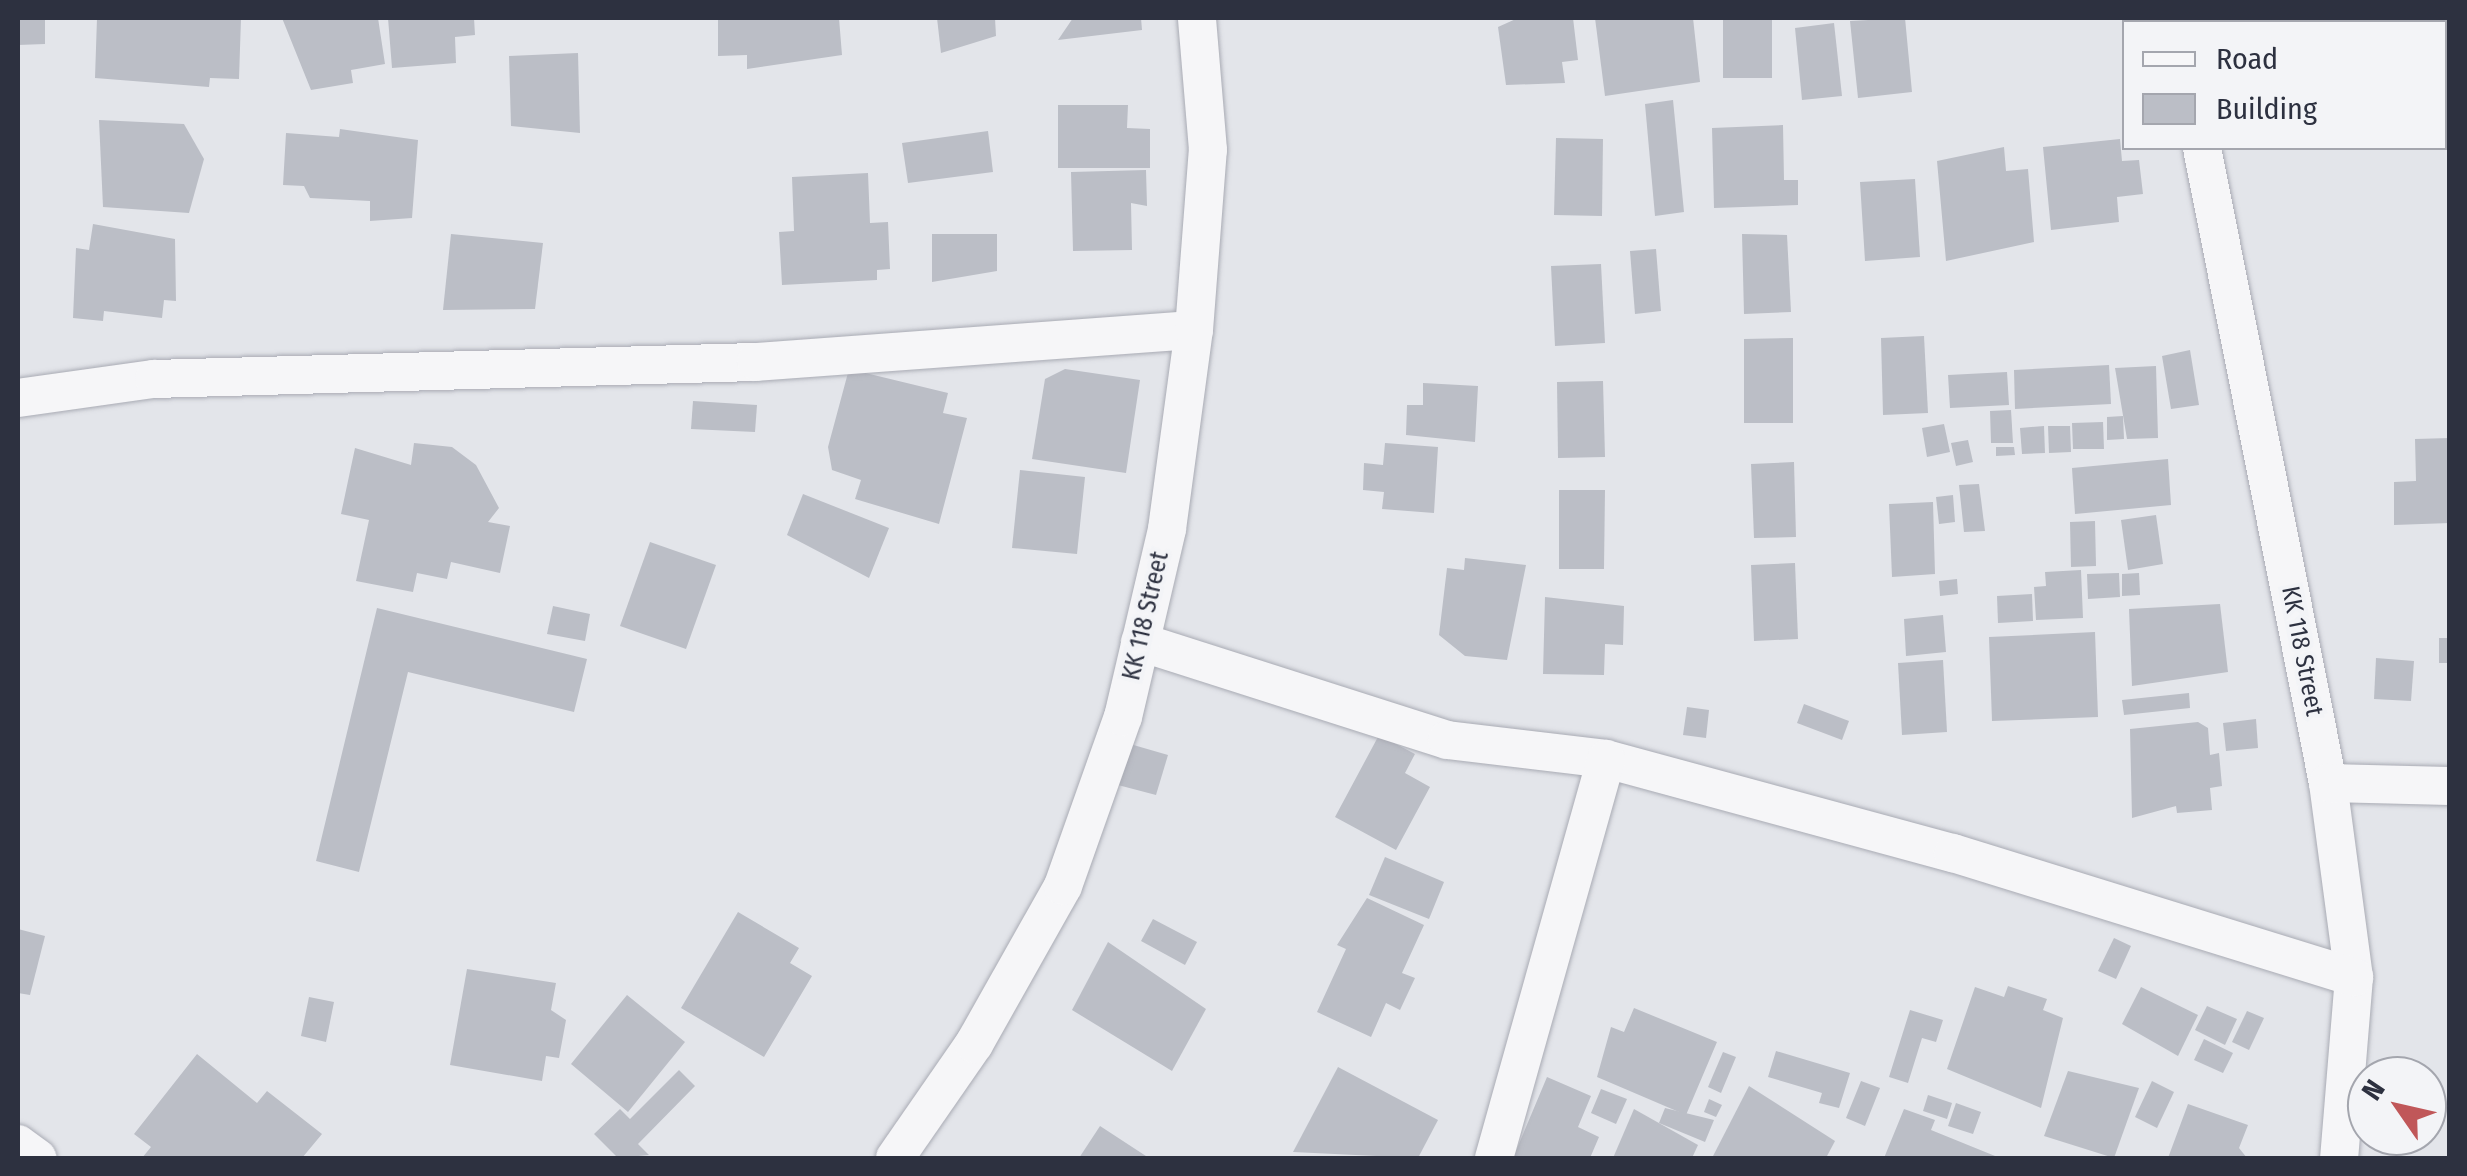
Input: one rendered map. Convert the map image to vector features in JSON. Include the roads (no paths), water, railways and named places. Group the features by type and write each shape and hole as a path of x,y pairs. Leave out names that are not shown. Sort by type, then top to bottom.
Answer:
{"street":[{"name":"KK 118 Street","path":"895,1158 974,1044 1063,886 1140,642 1167,529 1194,330 1208,150 1198,18"},
{"name":"KK 118 Street","path":"2202,150 2328,784 2354,976 2339,1158"},
{"path":"18,398 154,379 756,362 1194,330"},
{"path":"1140,642 1447,740 1606,759 2354,976"},
{"path":"1494,1158 1606,759"},
{"path":"2328,784 2450,786"},
{"path":"18,1144 37,1158"}]}
